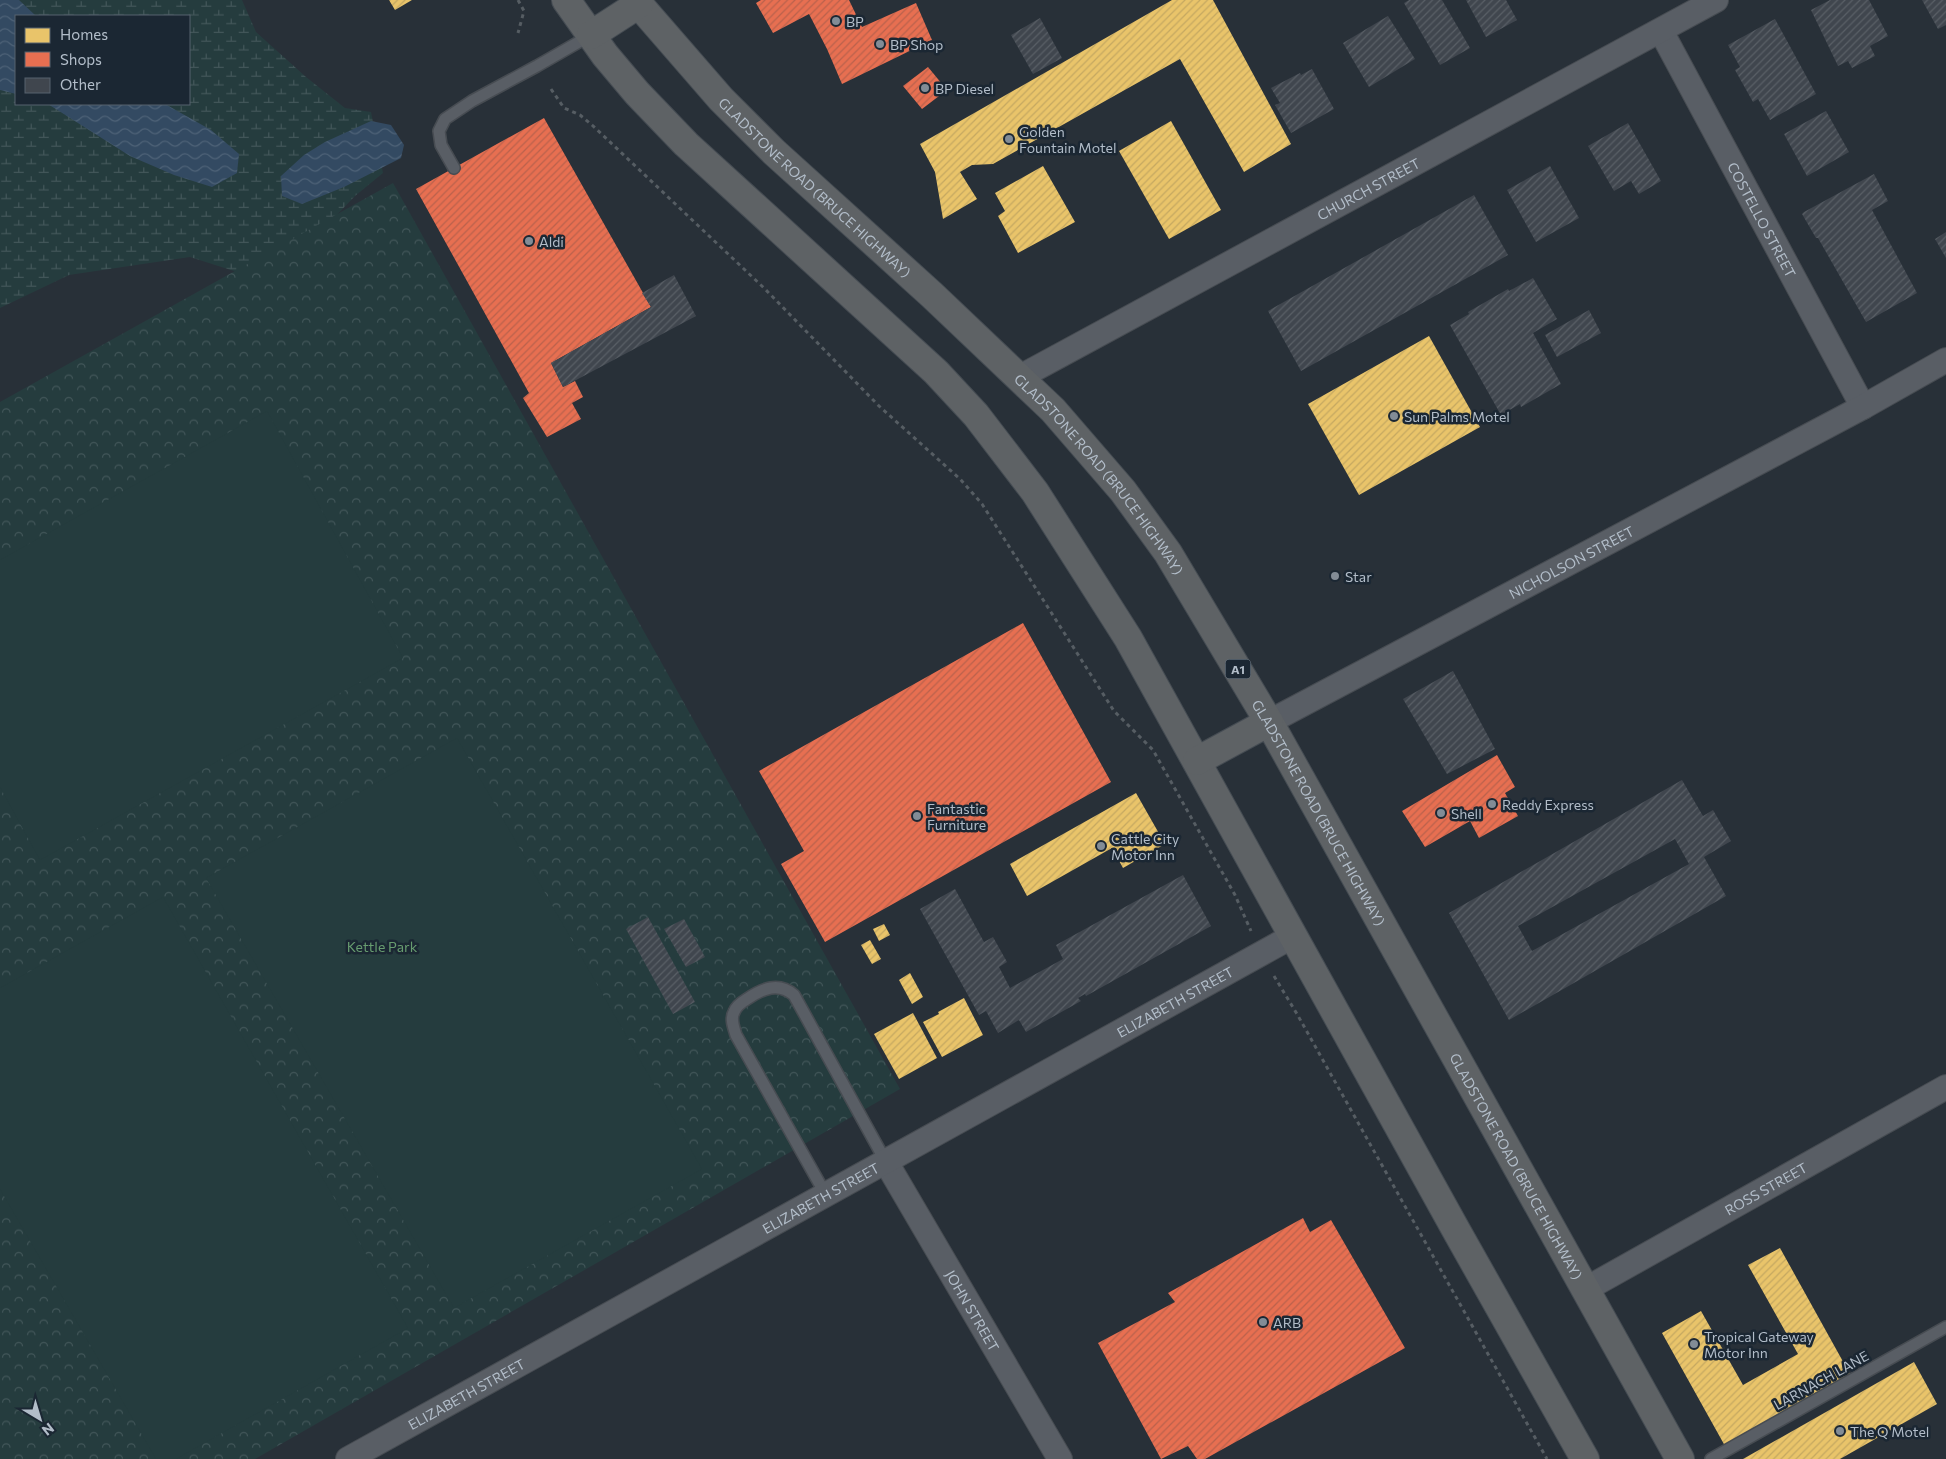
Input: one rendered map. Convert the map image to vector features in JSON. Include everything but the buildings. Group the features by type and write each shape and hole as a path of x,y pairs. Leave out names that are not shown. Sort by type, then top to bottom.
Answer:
{"highway":[{"path":"566,0 628,83 686,144 913,349 976,415 1034,492 1123,630 1585,1459"},
{"path":"591,35 640,1"},
{"name":"GLADSTONE ROAD (BRUCE HIGHWAY)","path":"640,1 722,99 774,152 1020,377 1053,410 1123,491 1168,553 1269,722 1680,1459"},
{"name":"NICHOLSON STREET","path":"1197,761 1269,722"}],"street":[{"name":"CHURCH STREET","path":"1020,377 1662,31 1716,0"},
{"name":"COSTELLO STREET","path":"1662,31 1863,407"},
{"name":"NICHOLSON STREET","path":"1269,722 1863,407 1946,360"},
{"name":"ELIZABETH STREET","path":"348,1459 1293,936"},
{"name":"ROSS STREET","path":"1586,1289 1946,1087"},
{"name":"JOHN STREET","path":"886,1162 1060,1459"}],"lane":[{"path":"454,168 442,145 439,131 445,119 472,101 591,35"},
{"path":"826,1195 736,1036 732,1014 738,1005 754,994 770,987 780,988 788,990 799,1002 886,1162"},
{"name":"LARNACH LANE","path":"1711,1459 1946,1327"}],"path":[{"path":"518,0 524,11 518,33"},
{"path":"550,89 564,108 592,125 764,288 879,406 960,479 982,504 1114,711 1153,750 1235,895 1260,954 1298,1014 1547,1459"}],"green space":[{"path":"0,0 242,0 256,32 306,77 345,108 371,112 383,173 355,196 302,251 256,278 190,257 69,275 0,308"},
{"name":"Kettle Park","path":"393,183 900,1089 255,1459 0,1459 0,402"},
{"path":"267,411 403,658 40,860 0,787 0,560"},
{"path":"457,738 702,1169 454,1308 206,878"},
{"path":"163,897 408,1328 176,1459 156,1459 0,1189 0,988"}],"water":[{"path":"0,0 19,0 35,15 15,15 15,94 0,90"},
{"path":"50,105 167,105 211,130 239,154 237,173 212,187 174,175 130,156"},
{"path":"371,121 391,125 404,145 401,158 344,187 302,204 282,196 281,176 304,155 325,142"}],"place":[{"name":"BP","path":"836,21"},
{"name":"BP Shop","path":"880,44"},
{"name":"BP Diesel","path":"925,88"},
{"name":"Golden Fountain Motel","path":"1009,139"},
{"name":"Aldi","path":"529,241"},
{"name":"Sun Palms Motel","path":"1394,416"},
{"name":"Star","path":"1335,576"},
{"name":"Reddy Express","path":"1492,804"},
{"name":"Shell","path":"1441,813"},
{"name":"Fantastic Furniture","path":"917,816"},
{"name":"Cattle City Motor Inn","path":"1101,846"},
{"name":"ARB","path":"1263,1322"},
{"name":"Tropical Gateway Motor Inn","path":"1694,1344"},
{"name":"The Q Motel","path":"1840,1431"}]}
